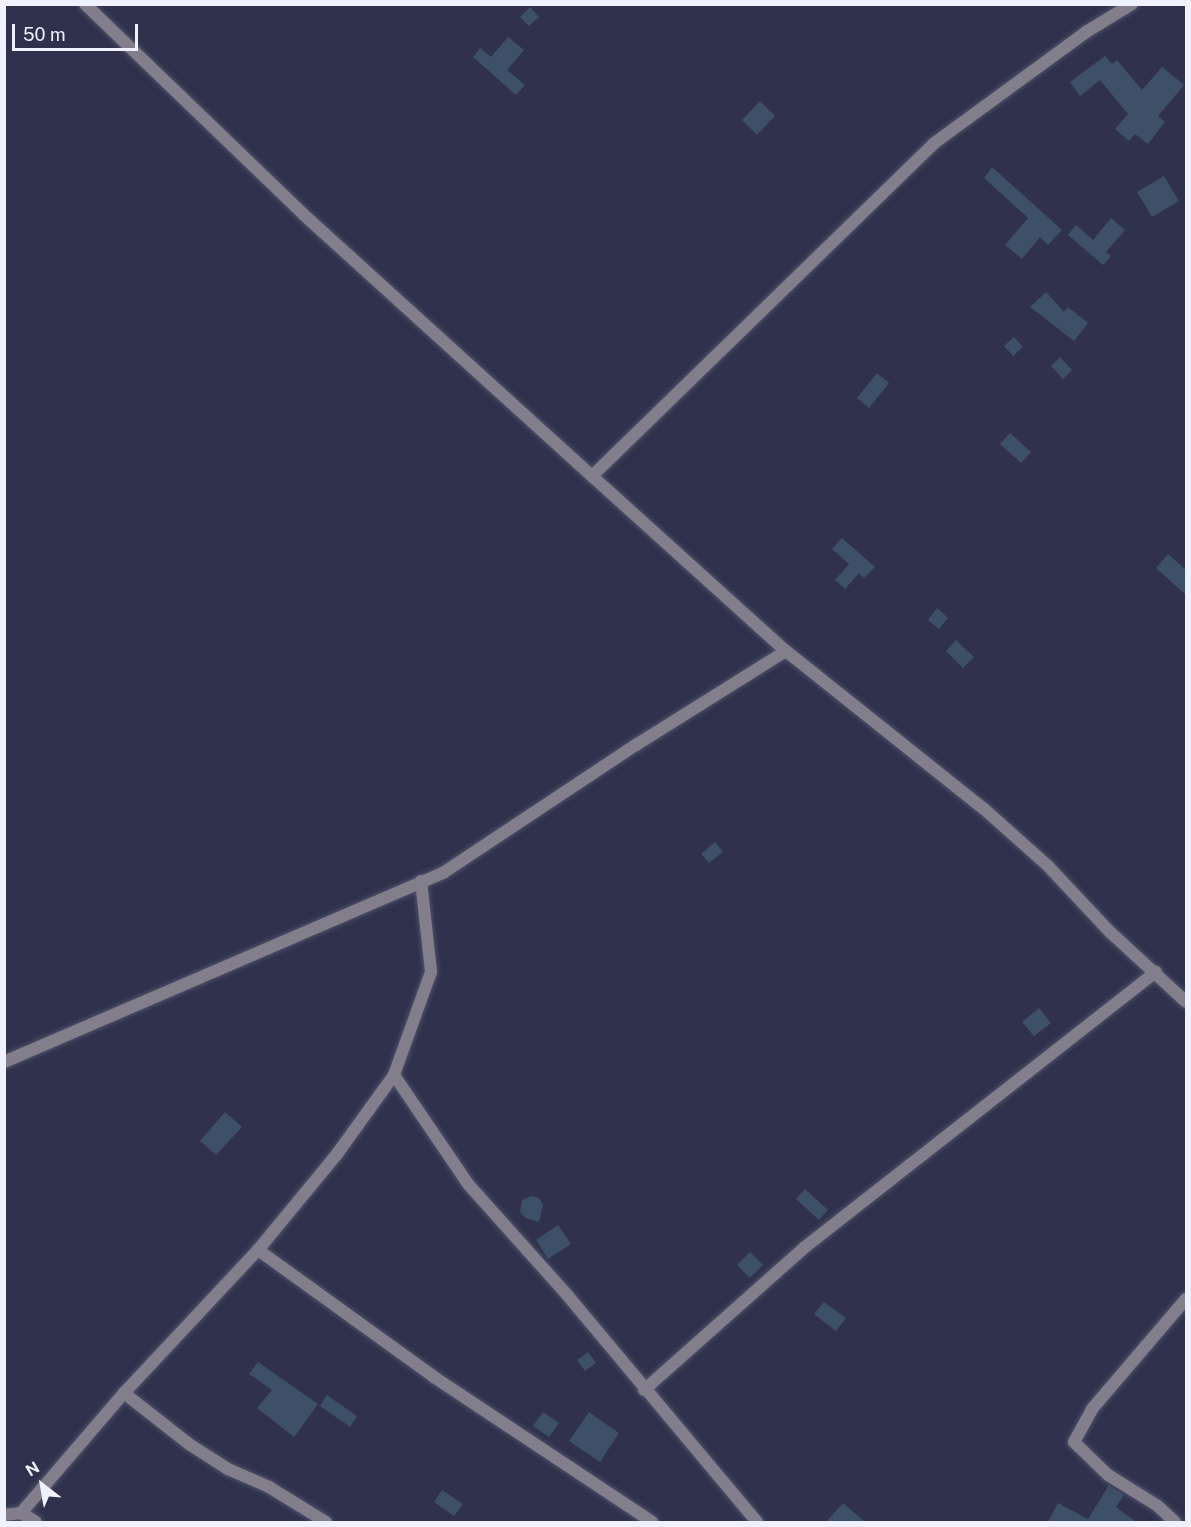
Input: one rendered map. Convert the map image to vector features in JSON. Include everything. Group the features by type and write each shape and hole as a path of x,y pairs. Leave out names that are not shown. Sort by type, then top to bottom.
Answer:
{"street":[{"path":"85,4 303,214 592,476 786,651 983,808 1048,866 1110,932 1186,1002"},
{"path":"592,476 933,144 1086,32 1132,4"},
{"path":"4,1062 443,873 636,745 786,651"},
{"path":"21,1513 124,1393 258,1250 337,1154 394,1075 431,972 421,881"},
{"path":"644,1390 805,1246 1156,972"},
{"path":"394,1075 468,1184 568,1296 644,1390 757,1522"},
{"path":"258,1250 434,1377 652,1522"},
{"path":"1175,1522 1158,1506 1108,1475 1074,1442 1092,1409 1186,1299"},
{"path":"124,1393 198,1450 228,1469 269,1487 326,1522"},
{"path":"4,1515 21,1513 36,1522"}],"building":[{"path":"530,7 539,17 529,26 520,17"},
{"path":"508,37 524,50 507,70 525,85 516,95 473,57 480,48 491,57"},
{"path":"1105,56 1112,64 1117,60 1142,90 1162,67 1184,85 1158,116 1165,122 1148,144 1135,134 1129,141 1115,129 1128,114 1100,80 1080,96 1070,82"},
{"path":"760,101 775,116 757,135 742,120"},
{"path":"992,167 1062,230 1048,245 1040,237 1022,259 1005,245 1028,218 984,178"},
{"path":"1164,176 1179,201 1152,217 1137,192"},
{"path":"1111,218 1125,230 1106,252 1111,256 1103,265 1068,235 1076,225 1093,240"},
{"path":"1046,292 1064,312 1068,307 1088,323 1074,341 1030,307"},
{"path":"1014,337 1023,347 1013,356 1004,346"},
{"path":"1060,357 1072,370 1063,379 1051,366"},
{"path":"877,373 889,383 869,408 857,398"},
{"path":"1010,433 1031,452 1021,463 1000,444"},
{"path":"842,538 875,567 864,578 859,573 845,589 835,580 849,564 832,549"},
{"path":"1168,554 1186,570 1186,595 1156,568"},
{"path":"937,608 948,618 939,629 928,620"},
{"path":"956,640 974,657 963,668 946,651"},
{"path":"715,842 723,852 709,863 701,854"},
{"path":"1039,1008 1051,1023 1034,1036 1022,1022"},
{"path":"225,1112 242,1127 216,1155 200,1141"},
{"path":"805,1189 828,1210 819,1220 796,1199"},
{"path":"532,1196 539,1198 543,1205 539,1222 526,1218 520,1212 522,1200"},
{"path":"558,1225 571,1244 548,1259 536,1240"},
{"path":"750,1252 763,1265 750,1278 737,1265"},
{"path":"824,1302 846,1318 836,1331 814,1314"},
{"path":"588,1352 596,1363 585,1371 577,1360"},
{"path":"258,1362 318,1404 294,1437 257,1408 272,1390 249,1374"},
{"path":"327,1395 357,1416 350,1427 320,1406"},
{"path":"543,1412 559,1423 549,1437 533,1426"},
{"path":"589,1412 619,1433 600,1462 569,1441"},
{"path":"1109,1485 1124,1495 1116,1507 1136,1522 1048,1522 1058,1503 1088,1519"},
{"path":"442,1490 463,1504 454,1516 434,1502"},
{"path":"843,1503 865,1522 826,1522"}]}
